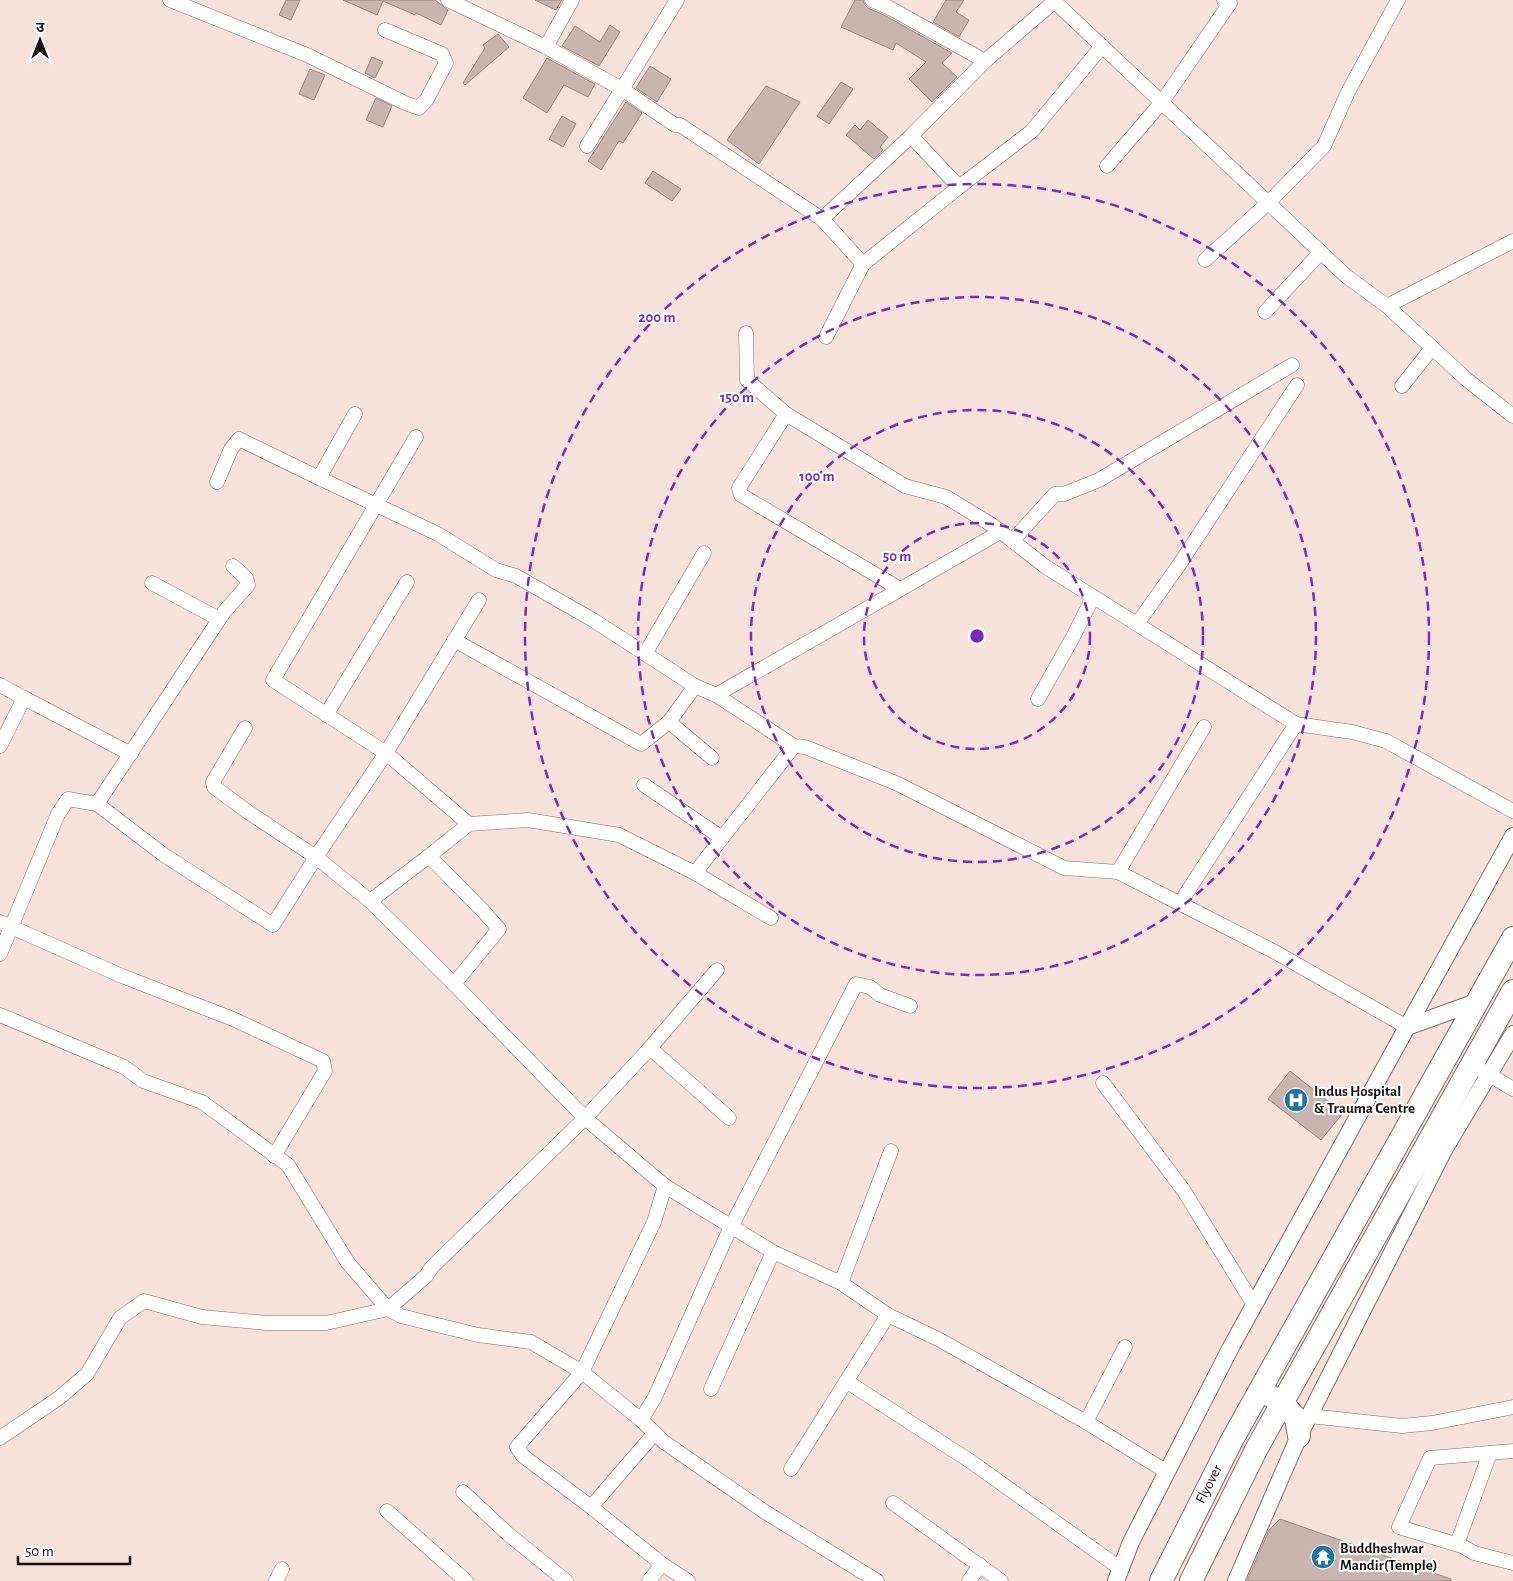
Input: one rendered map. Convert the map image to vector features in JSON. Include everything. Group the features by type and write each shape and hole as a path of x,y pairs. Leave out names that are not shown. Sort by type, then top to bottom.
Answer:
{"highway":[{"name":"Flyover","path":"1165,1572 1232,1440 1513,938"},
{"name":"Flyover","path":"1194,1574 1257,1448 1282,1403 1480,1070 1513,991"},
{"path":"1260,1390 1282,1403 1296,1418 1299,1436"}],"street":[{"path":"170,0 307,55 419,108 427,99 446,63 442,54 385,30"},
{"path":"448,0 546,47 622,89 675,125 680,125 822,220 863,264"},
{"path":"546,47 572,0"},
{"path":"587,146 677,0"},
{"path":"872,0 985,61"},
{"path":"1107,166 1162,102 1230,3 1224,0"},
{"path":"1205,260 1268,203 1324,146 1348,92 1398,0"},
{"path":"822,220 911,136 985,61 1055,1 1346,276 1387,306 1466,379 1513,416"},
{"path":"826,337 863,264 1032,131 1102,46"},
{"path":"911,136 959,187"},
{"path":"1387,306 1513,241"},
{"path":"1266,312 1321,252"},
{"path":"746,334 747,380 786,414 905,486 946,497 1005,535 1046,567 1296,724 1352,732 1386,742 1513,811"},
{"path":"1402,386 1432,348"},
{"path":"716,695 900,589 1005,535 1055,494 1064,494 1099,480 1292,365"},
{"path":"1137,624 1179,565 1297,385"},
{"path":"319,478 355,414"},
{"path":"786,414 739,488 741,495 900,589"},
{"path":"416,437 273,680 386,753 469,824"},
{"path":"217,482 231,448 239,439 438,534 496,570 516,576 593,620 695,686 716,695 794,746 805,747 896,783 1064,868 1118,872 1275,952 1407,1027 1479,1001"},
{"path":"645,654 704,553"},
{"path":"97,804 219,619 248,585 246,578 234,566"},
{"path":"326,715 408,582"},
{"path":"152,583 219,619"},
{"path":"1038,699 1093,597"},
{"path":"0,954 6,925 58,814 68,799 97,804 164,855 273,925 386,753 479,600"},
{"path":"454,640 641,744 669,722 695,686"},
{"path":"0,685 131,754"},
{"path":"0,746 24,698"},
{"path":"669,722 712,758"},
{"path":"1180,903 1296,724"},
{"path":"1118,872 1204,727"},
{"path":"245,728 214,782 214,786 248,812 316,857 370,901 586,1118 665,1186 772,1252 841,1284 888,1315 940,1340 1086,1422 1167,1472"},
{"path":"695,873 794,746"},
{"path":"644,784 722,838"},
{"path":"370,901 469,824 528,820 619,835 695,873 771,918"},
{"path":"846,1381 970,1461 1119,1575 1131,1542 1254,1305 1513,836"},
{"path":"429,856 486,913 499,929 454,984"},
{"path":"6,925 122,976 234,1019 323,1061 325,1071 274,1156"},
{"path":"0,1438 59,1398 87,1374 120,1318 144,1301 202,1317 267,1323 326,1323 388,1308 426,1276 432,1267 586,1118 650,1048 716,970"},
{"path":"642,1420 655,1397 731,1227 856,984 870,987 880,994 910,1006"},
{"path":"0,1015 124,1068 143,1081 202,1102 288,1165 348,1263 388,1308 401,1316 478,1335 531,1342 582,1372 642,1420 664,1442 765,1512 877,1581"},
{"path":"1236,1581 1299,1436 1444,1150 1480,1070 1513,1034"},
{"path":"650,1048 729,1118"},
{"path":"1480,1070 1513,1090"},
{"path":"1103,1084 1184,1191 1254,1305"},
{"path":"841,1284 890,1151"},
{"path":"665,1186 654,1222 582,1372 517,1447 523,1456 662,1564 688,1581"},
{"path":"711,1390 772,1252"},
{"path":"791,1469 888,1315"},
{"path":"1086,1422 1124,1347"},
{"path":"1310,1416 1402,1426 1513,1407"},
{"path":"591,1507 654,1434"},
{"path":"1513,1451 1430,1458 1399,1527 1457,1544 1474,1553 1513,1563"},
{"path":"1457,1544 1490,1453"},
{"path":"463,1492 508,1534 566,1581"},
{"path":"893,1503 1001,1581"},
{"path":"387,1511 466,1581"},
{"path":"649,1581 662,1564"},
{"path":"969,1581 980,1565"}],"building":[{"path":"286,0 300,0 291,20 279,15"},
{"path":"343,0 435,0 448,10 441,25 416,13 415,15 383,1 377,15"},
{"path":"535,0 562,0 556,10"},
{"path":"855,0 863,0 868,8 952,53 942,63 957,77 932,102 909,79 926,62 896,43 893,50 841,27"},
{"path":"946,0 964,0 956,12 969,20 959,37 933,22"},
{"path":"610,25 620,32 599,66 562,46 575,26 600,42"},
{"path":"498,34 509,47 465,85 463,83 485,48 483,45"},
{"path":"372,57 383,62 375,78 365,73"},
{"path":"547,58 595,84 588,97 564,85 547,113 523,98"},
{"path":"650,66 671,79 657,102 636,88"},
{"path":"310,69 325,75 314,100 299,94"},
{"path":"841,82 853,89 829,124 817,116"},
{"path":"766,86 800,102 759,164 727,140"},
{"path":"376,98 392,106 383,127 366,120"},
{"path":"626,102 642,113 623,143 619,141 601,170 588,161"},
{"path":"562,116 576,124 563,147 549,139"},
{"path":"868,120 888,137 880,147 883,150 874,159 846,135 855,125 860,130"},
{"path":"653,171 681,189 672,201 645,183"},
{"path":"1290,1071 1343,1113 1321,1140 1268,1099"},
{"name":"Buddheshwar Mandir(Temple)","path":"1280,1519 1451,1579 1451,1581 1247,1581 1269,1530"}],"place":[{"name":"Indus Hospital & Trauma Centre","path":"1296,1100"},
{"name":"Buddheshwar Mandir(Temple)","path":"1323,1557"}]}
